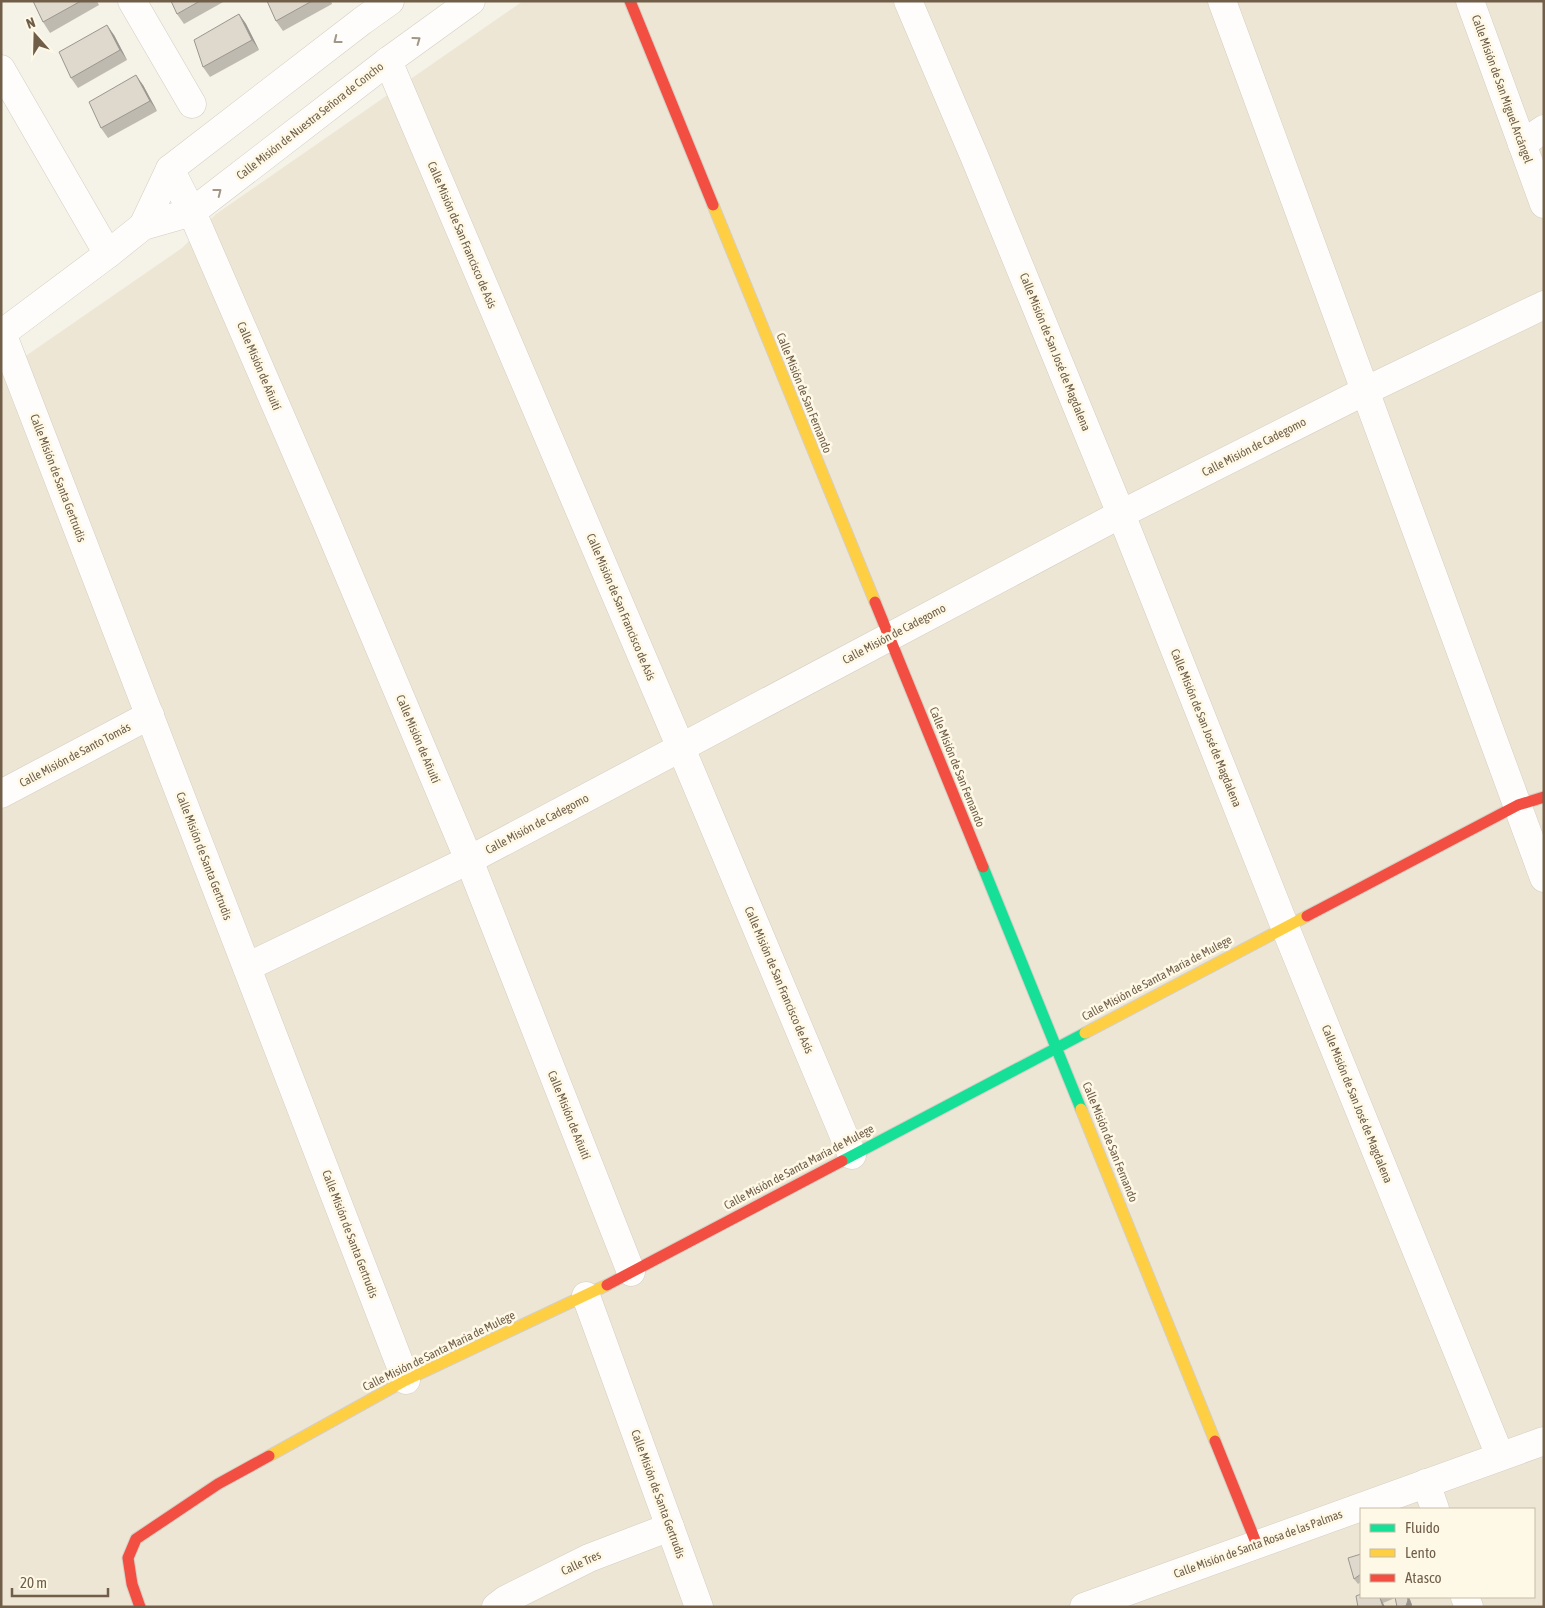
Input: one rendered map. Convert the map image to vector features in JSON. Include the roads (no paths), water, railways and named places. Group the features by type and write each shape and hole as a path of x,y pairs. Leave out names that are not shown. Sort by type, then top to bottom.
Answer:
{"street":[{"path":"132,1 192,104"},
{"name":"Calle Misión de Nuestra Señora de Concho","path":"143,226 170,169 357,11 390,1"},
{"name":"Calle Misión de Nuestra Señora de Concho","path":"2,333 143,226 192,212 388,61 471,1"},
{"name":"Calle Misión de San Fernando","path":"630,1 1258,1544"},
{"name":"Calle Misión de San José de Magdalena","path":"908,1 975,158 1121,514 1285,927 1500,1456"},
{"path":"1222,1 1544,878"},
{"name":"Calle Misión de San Miguel Arcángel","path":"1470,1 1533,136 1544,204"},
{"name":"Calle Misión de San Francisco de Asís","path":"388,61 852,1155"},
{"path":"1,69 108,254"},
{"name":"Calle Misión de Añuití","path":"170,169 192,212 326,521 469,860 631,1272"},
{"name":"Calle Misión de Cadegomo","path":"247,967 469,860 1121,514 1365,391 1544,305"},
{"name":"Calle Misión de Santa Gertrudis","path":"2,333 406,1380"},
{"name":"Calle Misión de Santo Tomás","path":"1,794 150,715"},
{"name":"Calle Misión de Santa Maria de Mulege","path":"140,1607 132,1584 128,1558 136,1539 218,1484 406,1380 586,1296 1518,805 1544,796"},
{"name":"Calle Misión de Santa Gertrudis","path":"586,1296 699,1607"},
{"name":"Calle Misión de Santa Rosa de las Palmas","path":"1084,1607 1544,1441"},
{"path":"1426,1483 1435,1508"},
{"name":"Calle Tres","path":"496,1607 505,1600 590,1558 670,1527"}]}
